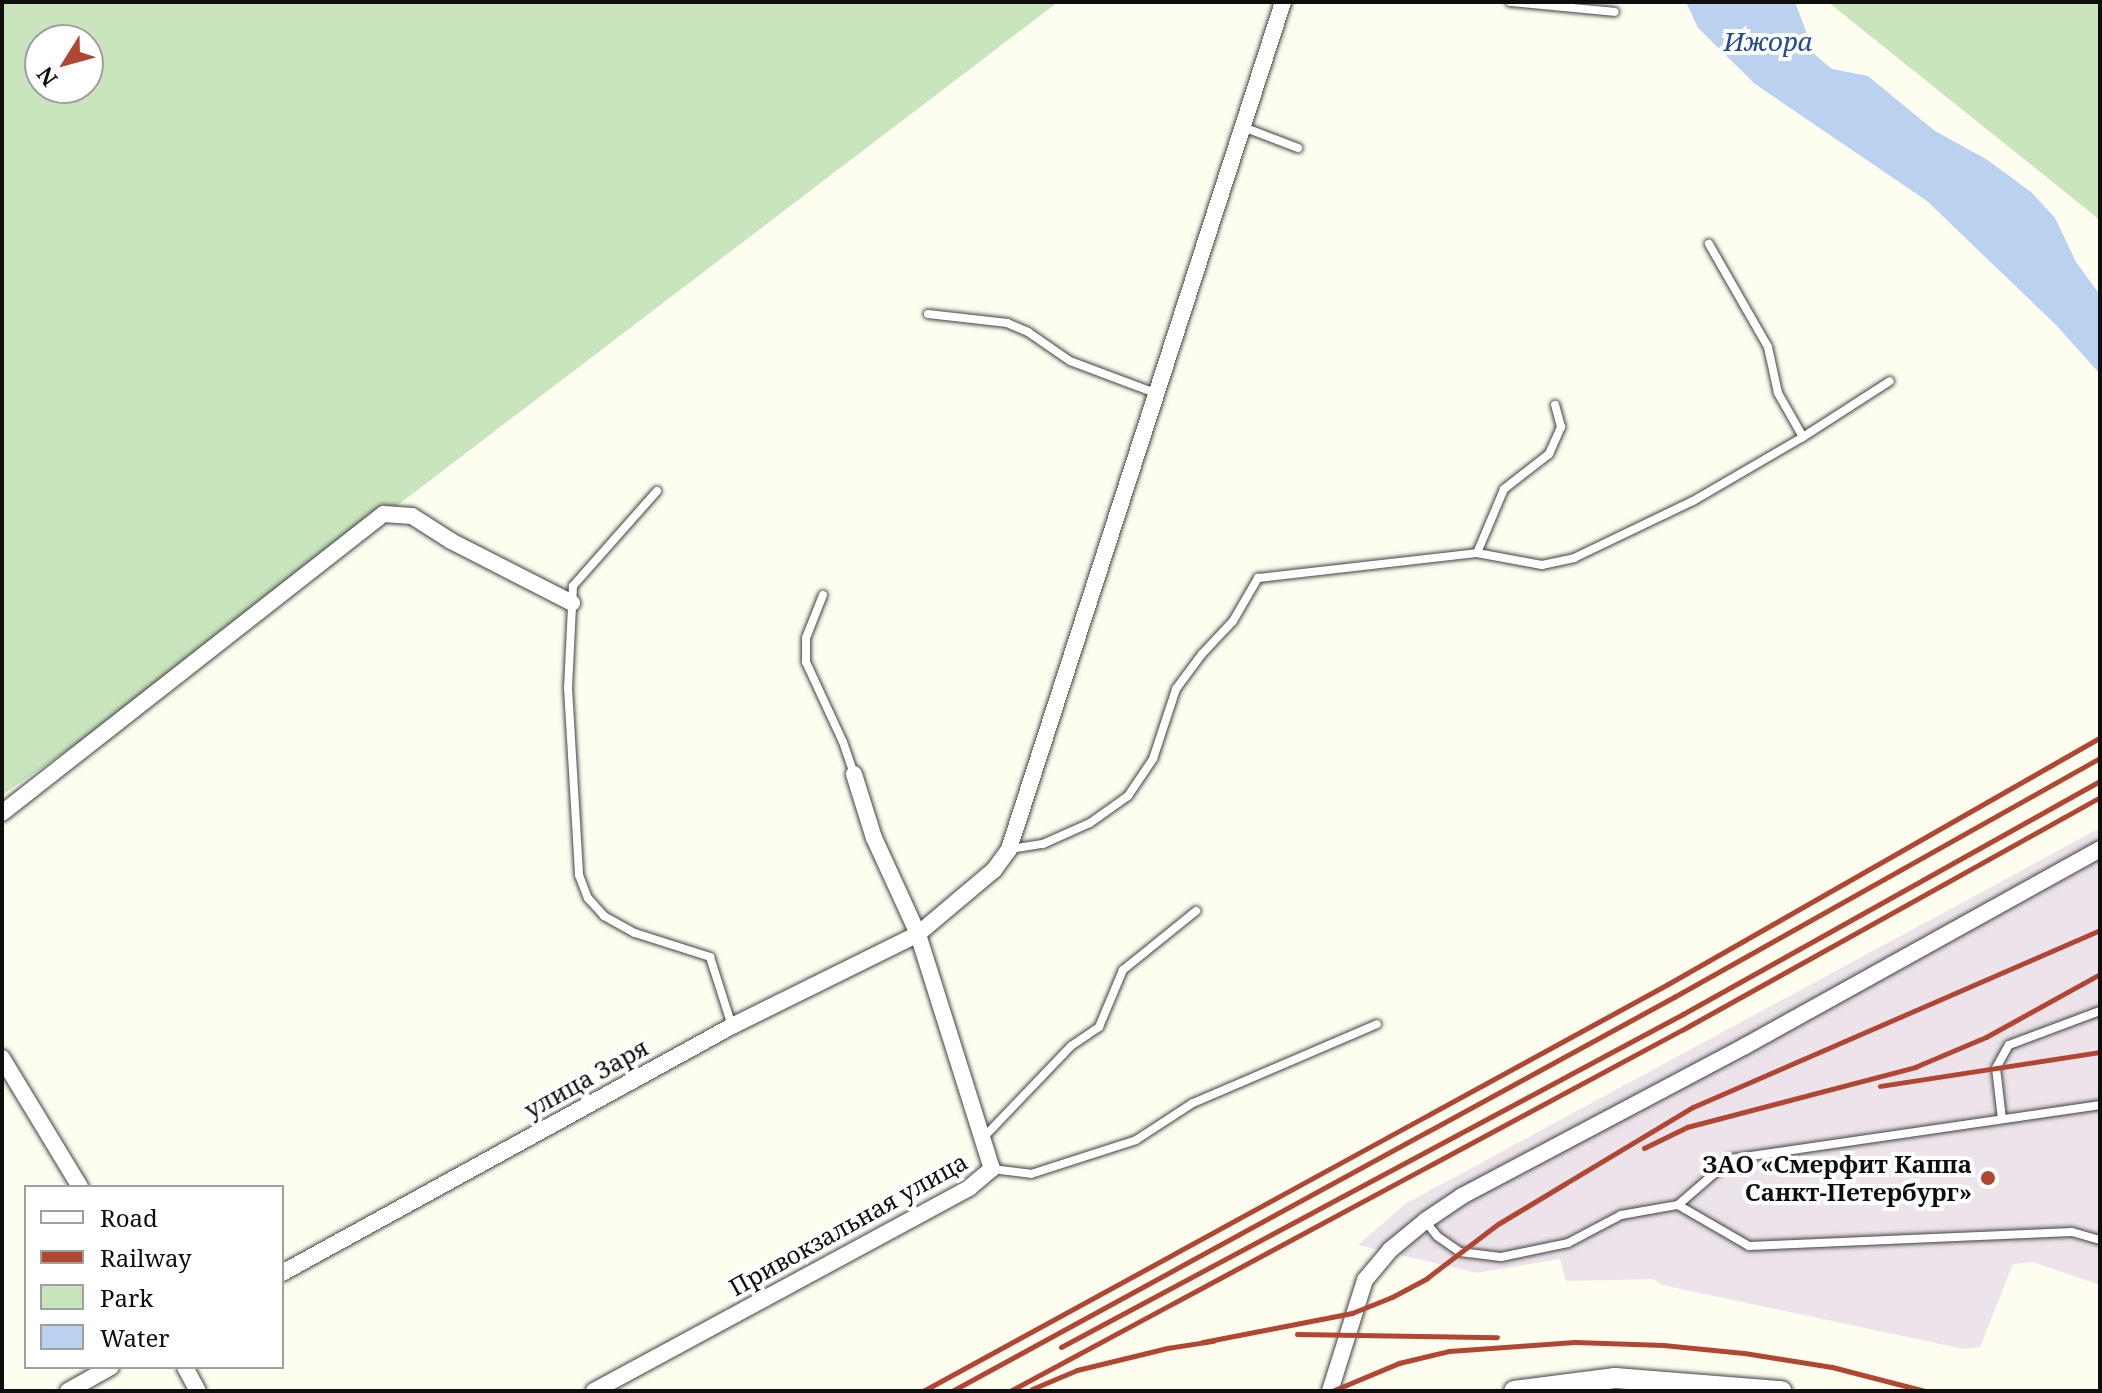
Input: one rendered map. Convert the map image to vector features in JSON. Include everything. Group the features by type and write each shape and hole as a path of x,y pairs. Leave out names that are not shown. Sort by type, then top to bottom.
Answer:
{"street":[{"path":"1009,849 1283,2"},
{"path":"2,813 384,514 412,516 451,541 572,603"},
{"name":"Привокзальная улица","path":"594,1391 969,1188 992,1169 918,934 874,838 854,774"},
{"name":"улица Заря","path":"284,1272 732,1026 918,934 994,870 1009,849"},
{"path":"1330,1391 1365,1280 1390,1250 1425,1221 1462,1196 1745,1046 2100,849"},
{"path":"2,1058 79,1185"},
{"path":"68,1391 107,1369"},
{"path":"186,1369 198,1391"},
{"path":"1514,1391 1615,1378 1781,1391"}],"lane":[{"path":"1510,2 1615,12"},
{"path":"1243,127 1298,148"},
{"path":"1709,244 1768,347 1778,393 1803,437"},
{"path":"928,314 1007,323 1028,332 1070,361 1155,393"},
{"path":"1009,849 1043,844 1090,823 1128,796 1153,759 1176,689 1202,654 1233,621 1258,578 1477,553 1542,565 1574,558 1693,501 1803,437 1890,381"},
{"path":"1477,553 1504,489 1549,454 1561,427 1555,405"},
{"path":"657,491 573,586 568,688 579,875 588,898 604,916 635,933 710,957 732,1026"},
{"path":"823,595 806,638 806,662 843,742 854,774"},
{"path":"984,1137 1071,1046 1099,1027 1123,970 1196,911"},
{"path":"2002,1119 1996,1068 2009,1045 2100,1011"},
{"path":"992,1169 1031,1174 1136,1140 1193,1103 1377,1024"},
{"path":"1425,1221 1437,1236 1460,1252 1501,1257 1568,1243 1621,1215 1678,1205 1731,1159 2100,1105"},
{"path":"1678,1205 1749,1246 2072,1232 2100,1240"}],"shaded area":[{"path":"2100,828 2100,1285 2033,1262 2013,1264 1980,1347 1964,1349 1662,1285 1654,1279 1566,1281 1560,1259 1477,1273 1358,1245 1405,1204"}],"green space":[{"path":"2,2 1058,2 151,693 2,795"},
{"path":"1828,2 2100,2 2100,222 2095,216"}],"water":[{"name":"Ижора","path":"1686,2 1795,2 1815,55 1832,69 1868,76 1935,131 1986,159 2031,192 2055,218 2076,262 2100,295 2100,374 2056,325 1927,201 1755,84 1698,28"}],"railway":[{"path":"923,1391 1668,984 2100,738"},
{"path":"952,1391 1674,997 2100,758"},
{"path":"1061,1347 1683,1014 2100,781"},
{"path":"1010,1391 1689,1026 2100,797"},
{"path":"1203,1342 1352,1313 1392,1297 1427,1278 1498,1224 1693,1107 2100,930"},
{"path":"1644,1148 1687,1127 1915,1067 1986,1037 2100,974"},
{"path":"1880,1086 2100,1052"},
{"path":"1297,1334 1497,1337"},
{"path":"1032,1389 1077,1370 1167,1348 1213,1341"},
{"path":"1332,1391 1399,1363 1449,1351 1575,1342 1663,1345 1744,1353 1832,1367 1925,1391"}],"place":[{"name":"ЗАО «Смерфит Каппа Санкт-Петербург»","path":"1988,1178"}]}
